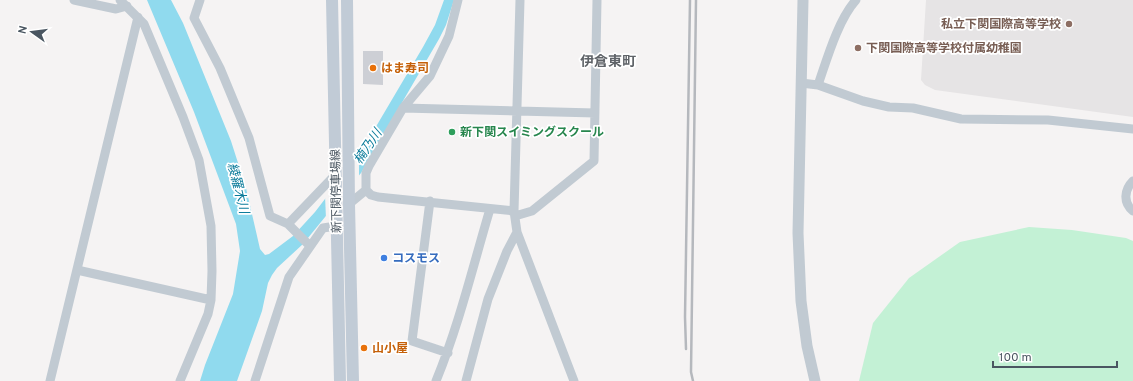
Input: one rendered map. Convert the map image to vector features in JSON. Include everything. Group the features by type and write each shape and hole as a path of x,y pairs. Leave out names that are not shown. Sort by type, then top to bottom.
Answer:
{"main road":[{"name":"新下関停車場線","path":"332,0 340,381"},
{"name":"新下関停車場線","path":"347,0 348,153 353,381"}],"street":[{"path":"74,0 90,2 116,9 123,3 144,24 183,117 199,160 211,226 211,300 208,314 180,381"},
{"path":"200,0 194,18 220,68 249,138 270,216 289,225 309,244"},
{"path":"458,0 449,36 430,76 403,108 369,166 366,173 366,190 371,195 378,197 490,208 514,214 532,211 594,161 597,0"},
{"path":"520,0 514,214 516,232 574,381"},
{"path":"800,0 803,0 798,233 801,301 807,346 815,381"},
{"path":"818,85 832,45 845,16 856,0"},
{"path":"50,381 138,17"},
{"path":"801,83 818,85 863,101 889,106 913,108 961,119 1048,120 1133,129"},
{"path":"403,108 595,113"},
{"path":"289,225 336,175"},
{"path":"1133,181 1127,187 1125,196 1133,212"},
{"path":"349,201 366,190"},
{"path":"430,202 412,341 448,353"},
{"path":"436,381 448,353 490,208"},
{"path":"255,381 289,277 309,244 323,228 336,226"},
{"path":"466,381 488,299 516,232"},
{"path":"77,270 211,300"}],"shaded area":[{"path":"926,0 1133,0 1133,117 935,90 925,85 921,80"}],"green space":[{"path":"1029,227 1072,230 1126,238 1133,241 1133,381 859,381 873,323 909,278 960,242"}],"water":[{"path":"147,0 171,0 183,23 231,141 246,188 260,249 265,255 269,254 293,236 315,212 361,152 423,47 435,25 444,0 454,0 446,25 439,39 361,173 303,244 277,268 272,275 268,283 262,311 237,381 200,381 233,294 240,251 236,224 194,112"}],"pier":[{"path":"359,151 359,179 326,219 325,195"}],"building":[{"name":"はま寿司","path":"363,51 383,51 383,85 363,84"}],"railway":[{"path":"686,349 685,317 690,0"},
{"path":"693,381 691,372 696,0"}],"place":[{"name":"私立下関国際高等学校","path":"1069,24"},
{"name":"下関国際高等学校付属幼稚園","path":"858,48"},
{"name":"はま寿司","path":"373,68"},
{"name":"新下関スイミングスクール","path":"452,132"},
{"name":"コスモス","path":"384,258"},
{"name":"山小屋","path":"364,348"}],"district":[{"name":"伊倉東町","path":"608,61"}],"water label":[{"name":"楠乃川","path":"367,146"},
{"name":"綾羅木川","path":"239,188"}]}
